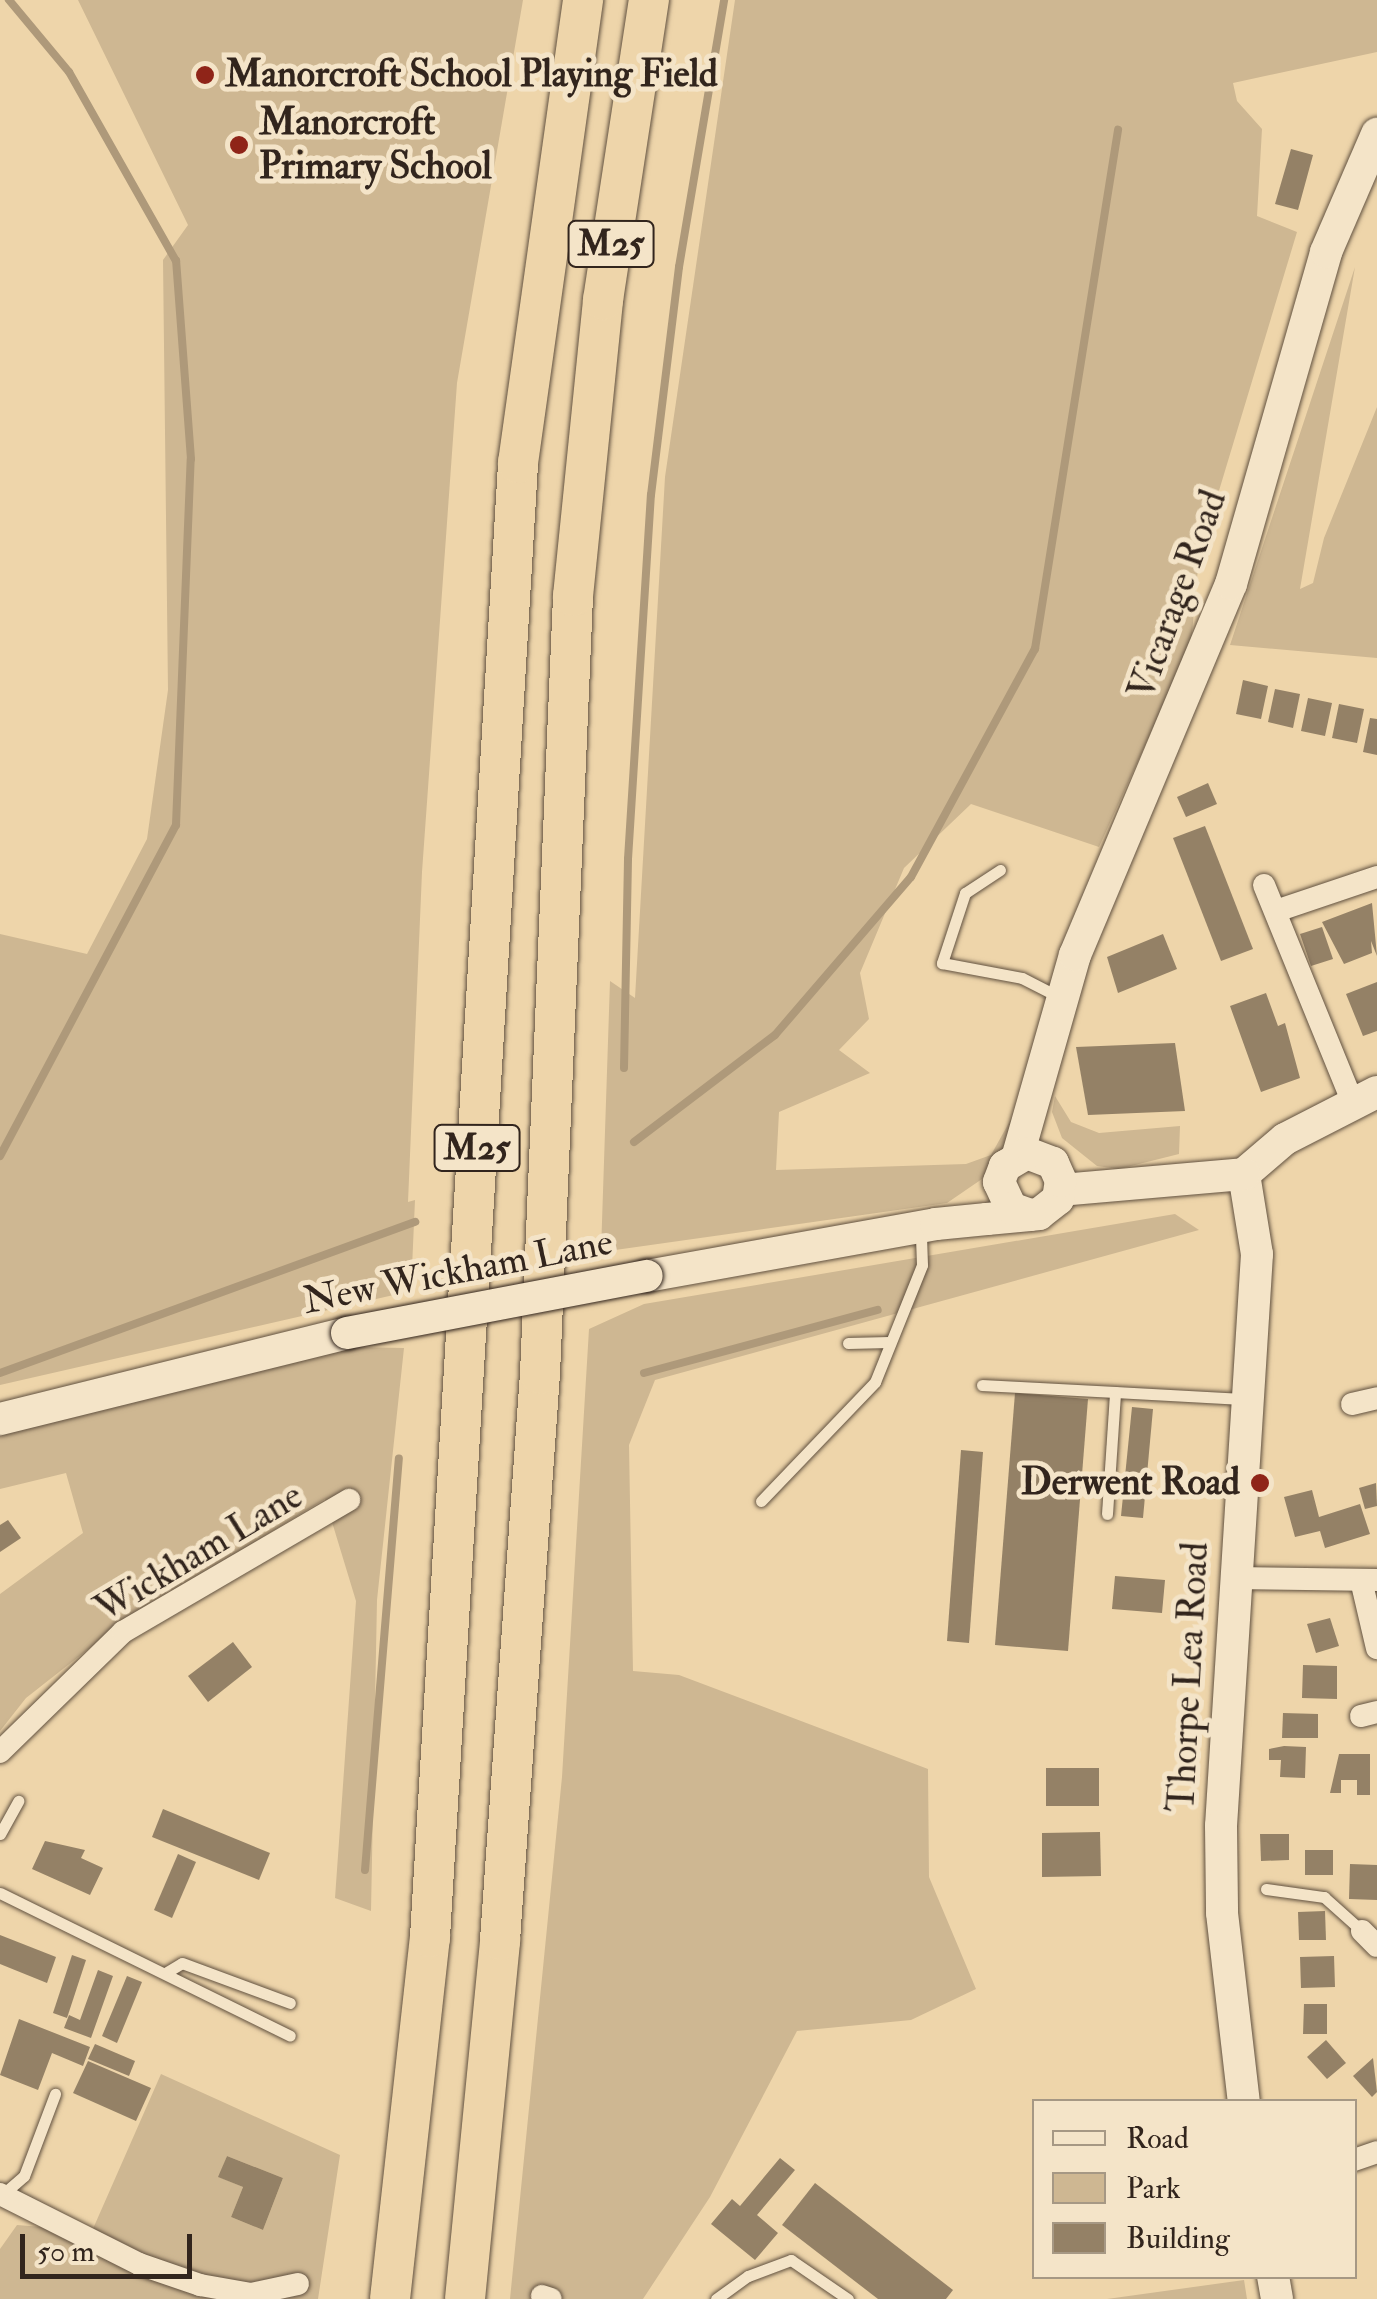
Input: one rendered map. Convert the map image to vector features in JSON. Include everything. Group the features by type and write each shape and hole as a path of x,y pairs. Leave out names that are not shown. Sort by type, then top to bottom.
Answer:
{"highway":[{"name":"M25","path":"390,2299 432,1917 518,462 583,0"},
{"name":"M25","path":"466,2299 500,1940 540,1374 573,596 601,319 650,0"}],"main road":[{"name":"Vicarage Road","path":"1032,1156 1038,1080 1062,998 1112,862 1231,584 1320,270 1377,134"},
{"path":"1061,1190 1244,1174 1285,1139 1365,1099"},
{"path":"1032,1156 1059,1172 1061,1190 1052,1206 1030,1215 1011,1208 1000,1191 1001,1174 1032,1156"},
{"name":"Thorpe Lea Road","path":"1244,1174 1257,1254 1234,1578 1222,1913 1244,2099"},
{"name":"New Wickham Lane","path":"928,1226 1000,1191"},
{"name":"New Wickham Lane","path":"0,1419 346,1333 928,1226 1030,1215"}],"street":[{"path":"1279,910 1377,878"},
{"path":"1264,885 1279,910 1310,1007 1365,1099"},
{"path":"1352,1404 1377,1398"},
{"name":"Wickham Lane","path":"0,1752 123,1632 349,1500"},
{"path":"1234,1578 1369,1580 1377,1648"},
{"path":"1,2194 139,2264 200,2286 251,2294 298,2284"}],"lane":[{"path":"1000,870 965,893 942,963 1022,978 1062,998"},
{"path":"761,1501 875,1382 922,1266 928,1226"},
{"path":"848,1343 889,1342"},
{"path":"982,1385 1247,1399"},
{"path":"1107,1514 1115,1392"},
{"path":"0,1834 18,1801"},
{"path":"1266,1890 1324,1896 1370,1938"},
{"path":"0,1894 166,1972 197,1994 290,2036"},
{"path":"166,1972 182,1963 290,2004"},
{"path":"1,2194 24,2176 55,2094"},
{"path":"716,2299 748,2276 792,2260 848,2299"}],"green space":[{"path":"78,0 523,0 457,383 422,872 408,1202 415,1200 411,1291 0,1385 0,934 87,954 147,839 168,690 163,260 188,225"},
{"path":"735,0 1377,0 1377,52 1233,83 1237,101 1262,129 1257,216 1297,232 1199,557 1191,644 1099,847 971,804 904,868 860,973 869,1019 839,1050 870,1073 779,1112 776,1170 966,1164 991,1155 1020,1103 1001,1166 947,1203 601,1252 610,981 635,998 665,477"},
{"path":"1355,267 1300,589 1313,583 1324,538 1377,407 1377,658 1230,645"},
{"path":"1055,1096 1071,1122 1099,1133 1180,1126 1179,1154 1119,1169 1097,1166 1062,1138 1052,1112"},
{"path":"1175,1214 1199,1230 655,1380 629,1445 633,1671 679,1675 928,1769 929,1877 976,1989 911,2020 797,2031 710,2197 643,2299 510,2299 562,1777 589,1329 644,1304"},
{"path":"351,1347 404,1348 377,1600 371,1911 335,1898 356,1601 325,1499 119,1625 26,1698 0,1731 0,1594 83,1533 66,1473 0,1489 0,1433"},
{"path":"161,2074 340,2155 318,2299 0,2299 0,2249 17,2225 92,2231","holes":["227,2156 283,2178 263,2230 231,2217 243,2187 219,2177"]},
{"path":"1244,2280 1247,2299 1107,2299"}],"building":[{"path":"1291,149 1313,155 1298,210 1275,204"},
{"path":"1243,680 1268,686 1261,719 1236,714"},
{"path":"1275,689 1300,694 1293,728 1268,722"},
{"path":"1308,698 1332,703 1325,736 1301,731"},
{"path":"1339,704 1364,709 1357,743 1332,738"},
{"path":"1370,718 1377,719 1377,755 1363,752"},
{"path":"1208,783 1217,804 1186,817 1177,797"},
{"path":"1205,826 1253,949 1221,961 1173,838"},
{"path":"1372,903 1377,956 1371,941 1372,953 1344,964 1322,922"},
{"path":"1322,927 1333,959 1311,966 1300,934"},
{"path":"1163,934 1177,969 1118,993 1107,957"},
{"path":"1377,982 1377,1031 1363,1036 1346,994"},
{"path":"1266,993 1278,1026 1285,1023 1300,1078 1261,1092 1230,1006"},
{"path":"1175,1043 1185,1111 1088,1115 1076,1047"},
{"path":"1015,1393 1088,1399 1068,1651 995,1645"},
{"path":"1132,1407 1153,1409 1143,1518 1121,1516"},
{"path":"961,1450 983,1452 969,1643 947,1641"},
{"path":"1376,1483 1377,1506 1365,1509 1359,1488"},
{"path":"1312,1490 1319,1517 1360,1504 1370,1534 1325,1548 1320,1531 1295,1537 1284,1497"},
{"path":"8,1520 21,1538 0,1552 0,1525"},
{"path":"1115,1576 1165,1580 1162,1613 1112,1609"},
{"path":"1330,1618 1339,1646 1316,1653 1307,1624"},
{"path":"233,1642 252,1667 208,1702 188,1676"},
{"path":"1303,1665 1337,1666 1337,1699 1302,1698"},
{"path":"1283,1713 1318,1714 1318,1738 1282,1738"},
{"path":"1306,1747 1305,1778 1280,1777 1281,1760 1269,1760 1269,1749"},
{"path":"1339,1754 1370,1754 1370,1795 1357,1795 1357,1780 1341,1780 1341,1793 1330,1793"},
{"path":"1046,1768 1099,1768 1099,1806 1046,1806"},
{"path":"163,1809 270,1853 259,1880 152,1837"},
{"path":"1100,1832 1101,1876 1042,1877 1042,1833"},
{"path":"1260,1834 1289,1834 1289,1860 1261,1861"},
{"path":"45,1841 85,1850 81,1858 103,1868 90,1895 32,1869"},
{"path":"1305,1850 1333,1850 1333,1875 1305,1875"},
{"path":"178,1854 196,1862 172,1918 154,1910"},
{"path":"1350,1864 1377,1865 1377,1900 1349,1899"},
{"path":"1325,1911 1326,1940 1299,1940 1298,1912"},
{"path":"0,1935 56,1957 47,1983 0,1964"},
{"path":"72,1955 86,1960 67,2018 53,2013"},
{"path":"1334,1956 1335,1987 1301,1988 1300,1957"},
{"path":"98,1970 113,1976 91,2038 64,2028 69,2015 80,2020"},
{"path":"127,1976 142,1982 117,2043 102,2036"},
{"path":"1304,2004 1327,2004 1327,2034 1303,2034"},
{"path":"19,2019 90,2047 83,2066 52,2053 38,2090 0,2075"},
{"path":"1326,2040 1346,2063 1327,2079 1307,2057"},
{"path":"95,2044 135,2061 129,2076 88,2059"},
{"path":"1373,2058 1377,2092 1372,2097 1353,2076"},
{"path":"88,2061 151,2088 136,2121 73,2093"},
{"path":"227,2156 283,2178 263,2230 231,2217 243,2187 218,2177"},
{"path":"780,2158 795,2170 757,2215 778,2233 755,2260 711,2224 732,2199 740,2206"},
{"path":"815,2183 953,2290 946,2299 878,2299 782,2225"}],"waterway":[{"path":"0,1156 176,825 191,459 176,261 69,72 9,0"},
{"path":"624,1068 628,859 651,495 679,267 724,0"},
{"path":"634,1142 775,1035 911,877 1035,649 1118,130"},
{"path":"0,1373 415,1222"},
{"path":"644,1373 878,1310"},
{"path":"365,1870 399,1458"}],"place":[{"name":"Manorcroft School Playing Field","path":"205,75"},
{"name":"Manorcroft Primary School","path":"239,145"},
{"name":"Derwent Road","path":"1260,1483"}]}
